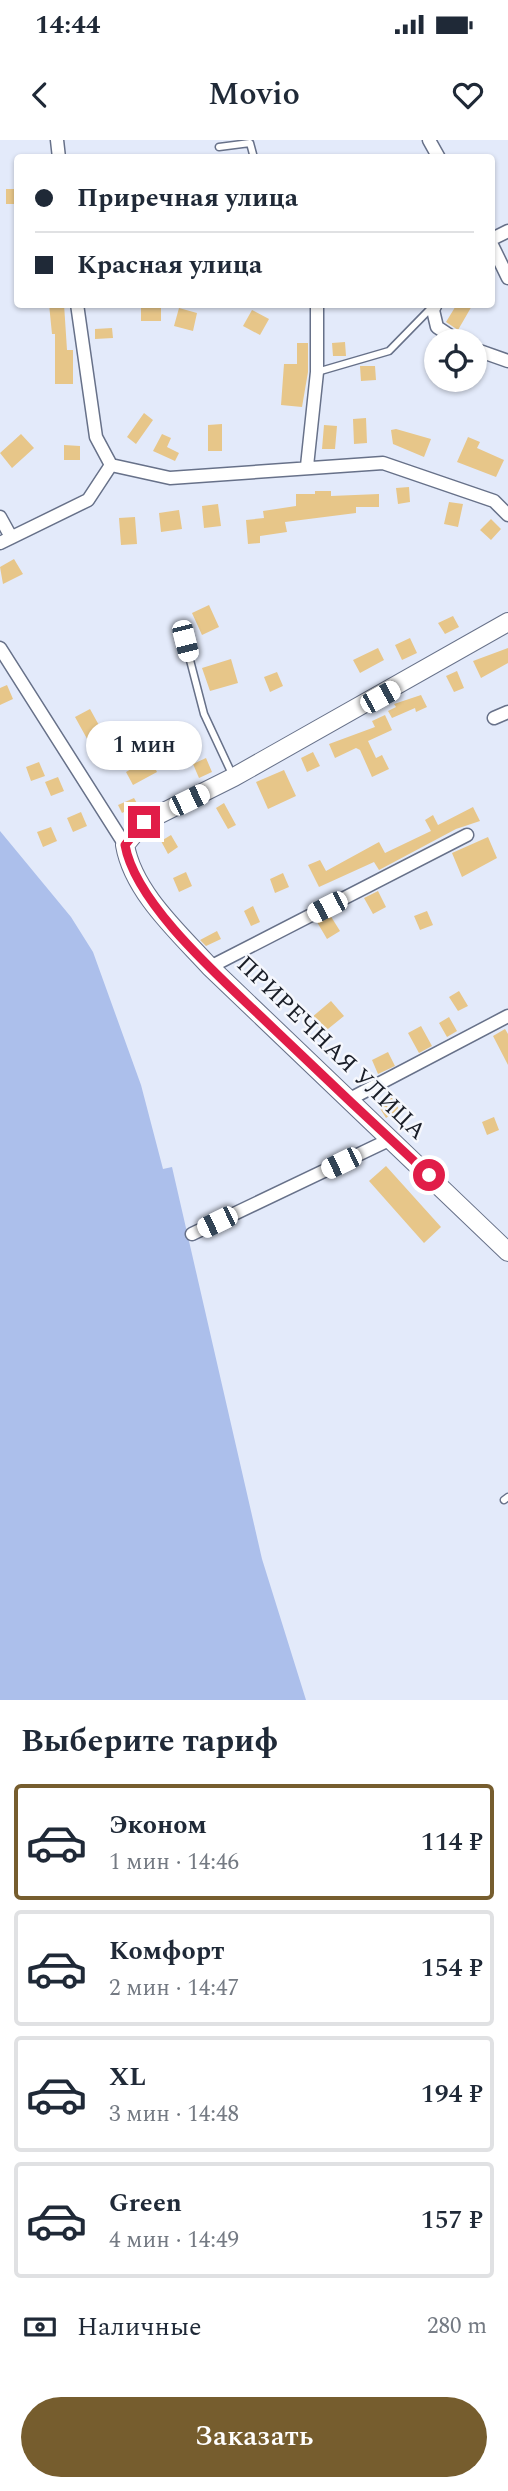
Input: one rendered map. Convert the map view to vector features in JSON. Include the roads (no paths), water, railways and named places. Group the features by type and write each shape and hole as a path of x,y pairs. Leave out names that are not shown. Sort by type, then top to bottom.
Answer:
{"street":[{"path":"495,251 508,278"},
{"path":"78,308 96,437 111,465 170,478 307,466 383,463 494,501 508,516"},
{"path":"307,466 317,372 317,308"},
{"path":"434,308 437,327 440,329"},
{"path":"487,354 508,361"},
{"path":"0,517 5,540 88,500 111,465"},
{"path":"125,845 144,822 234,777 508,622"},
{"name":"ПРИРЕЧНАЯ УЛИЦА","path":"0,648 125,845 128,864 157,907 210,967 508,1252"},
{"path":"494,718 508,712"},
{"name":"ПРИРЕЧНАЯ УЛИЦА","path":"210,967 467,835"},
{"path":"348,1100 508,1016"},
{"path":"192,1234 391,1139"}],"lane":[{"path":"219,147 250,143 253,154"},
{"path":"317,372 390,351 431,308"},
{"path":"185,641 204,713 234,777"}]}
